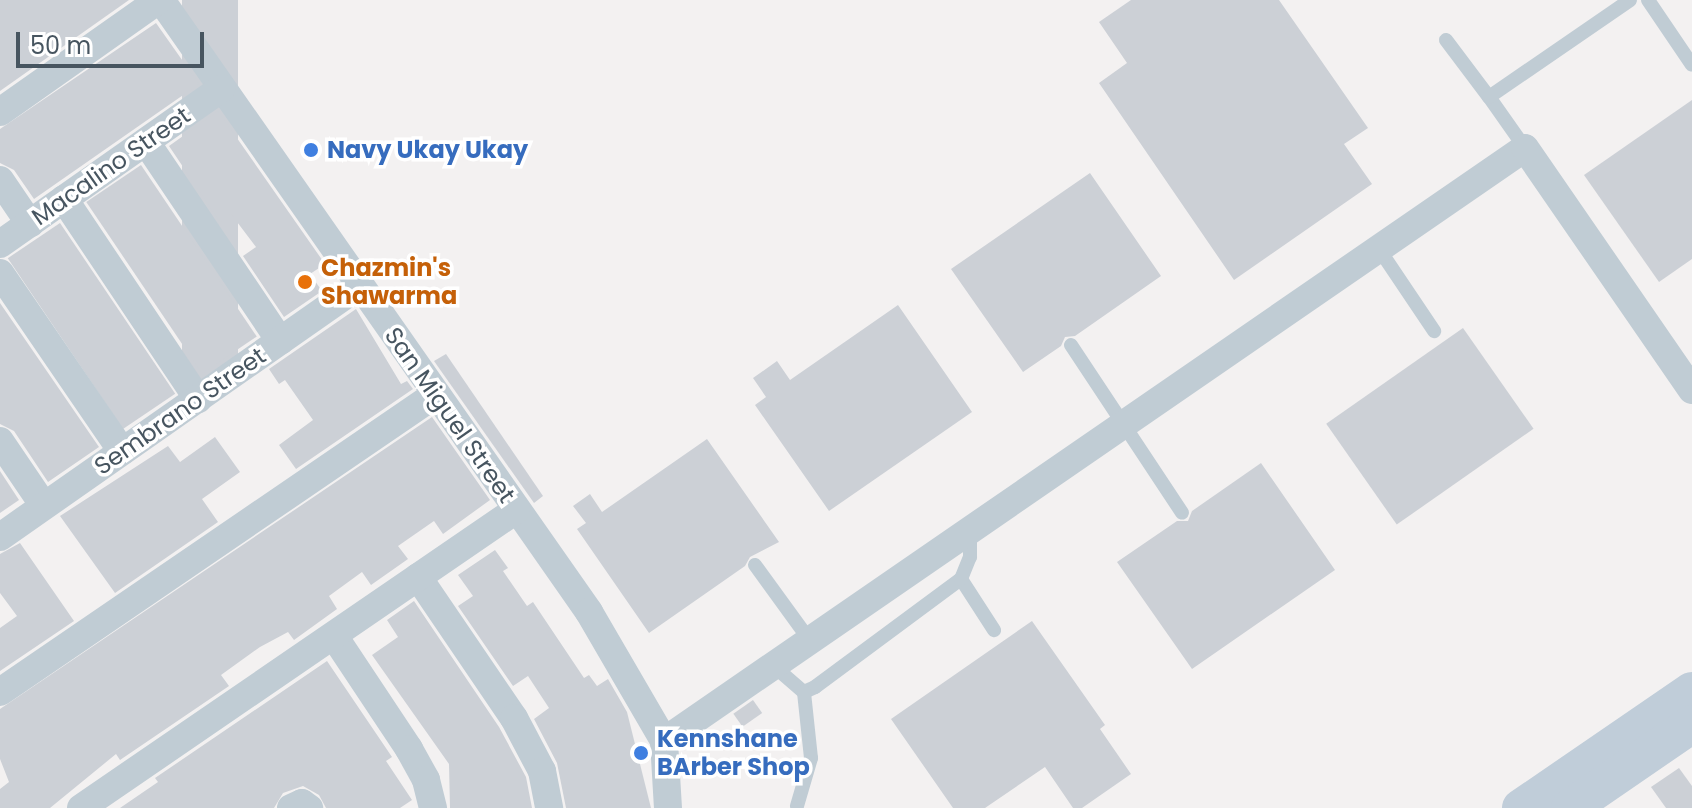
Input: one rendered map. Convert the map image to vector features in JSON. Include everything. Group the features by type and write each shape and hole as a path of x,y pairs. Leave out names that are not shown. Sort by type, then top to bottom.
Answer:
{"main road":[{"path":"1521,808 1692,691"},
{"path":"1570,808 1692,724"}],"street":[{"name":"San Miguel Street","path":"160,0 589,612 664,741 668,808"},
{"path":"0,112 160,0"},
{"name":"Macalino Street","path":"0,244 222,88"},
{"path":"146,142 280,341"},
{"path":"664,741 776,668 970,529 1525,148 1692,390"},
{"path":"0,180 30,224"},
{"path":"64,199 198,399"},
{"path":"0,273 122,451"},
{"name":"Sembrano Street","path":"0,537 360,285"},
{"path":"0,692 436,394"},
{"path":"0,441 44,506"},
{"path":"81,808 516,510"},
{"path":"418,577 514,718 542,771 549,808"},
{"path":"334,636 409,749 426,780 433,808"},
{"path":"291,808 302,803 309,808"}],"lane":[{"path":"1489,97 1630,0"},
{"path":"1648,0 1692,65"},
{"path":"1446,40 1525,148"},
{"path":"1379,249 1434,331"},
{"path":"1071,345 1182,513"},
{"path":"804,692 961,579 970,557 970,529"},
{"path":"755,565 811,643"},
{"path":"961,579 994,630"},
{"path":"776,668 804,692 811,758 797,806"}],"building":[{"path":"0,0 129,0 0,91"},
{"path":"182,0 238,0 238,381 182,381"},
{"path":"1131,0 1279,0 1368,128 1344,144 1372,184 1234,280 1099,83 1127,63 1099,22"},
{"path":"156,23 199,84 34,199 14,170 0,163 0,129"},
{"path":"1692,100 1692,259 1659,282 1584,175"},
{"path":"218,111 325,264 310,274 322,291 284,317 243,256 256,247 231,214 220,222 169,146"},
{"path":"141,165 257,337 202,374 86,202"},
{"path":"1090,173 1161,276 1075,336 1065,337 1061,346 1023,372 951,269"},
{"path":"60,223 175,394 123,429 8,258"},
{"path":"0,303 99,447 48,482 14,431 0,424"},
{"path":"898,305 972,412 829,511 755,405 766,397 753,378 777,361 790,380"},
{"path":"356,309 401,384 407,381 413,389 296,469 279,445 313,420 285,380 279,384 269,369"},
{"path":"1463,328 1534,429 1397,525 1326,424"},
{"path":"446,354 543,496 534,503 434,361"},
{"path":"432,417 490,500 443,534 434,521 398,546 408,559 371,585 362,572 329,596 337,609 294,640 288,632 260,647 221,675 229,686 120,760 116,754 50,808 0,808 0,789 9,782 0,759 0,709"},
{"path":"215,437 240,472 202,499 218,522 115,593 60,516 168,446 180,462"},
{"path":"707,439 779,542 750,557 745,566 649,633 577,529 586,523 573,506 590,494 602,512"},
{"path":"1261,463 1335,570 1192,669 1117,562 1177,521 1188,521 1192,511"},
{"path":"0,471 19,500 0,513"},
{"path":"20,543 74,621 0,671 0,628 17,616 0,593 0,554"},
{"path":"495,550 508,568 503,571 527,606 533,602 584,678 589,675 597,686 608,679 627,712 651,808 566,808 557,763 534,719 549,708 528,676 513,686 458,606 473,596 458,575"},
{"path":"414,601 499,727 526,777 532,808 450,808 449,764 372,655 398,637 387,620"},
{"path":"1032,621 1105,725 1100,729 1131,774 1082,808 1073,808 1045,767 985,808 953,808 891,719"},
{"path":"327,661 392,757 386,761 412,800 400,808 326,808 319,795 303,786 283,793 274,808 120,808 158,782 155,778"},
{"path":"753,700 762,713 743,727 733,714"},
{"path":"1679,768 1692,786 1692,808 1666,808 1651,787"}],"place":[{"name":"Navy Ukay Ukay","path":"311,150"},
{"name":"Chazmin's Shawarma","path":"305,282"},
{"name":"Kennshane BArber Shop","path":"641,753"}]}
